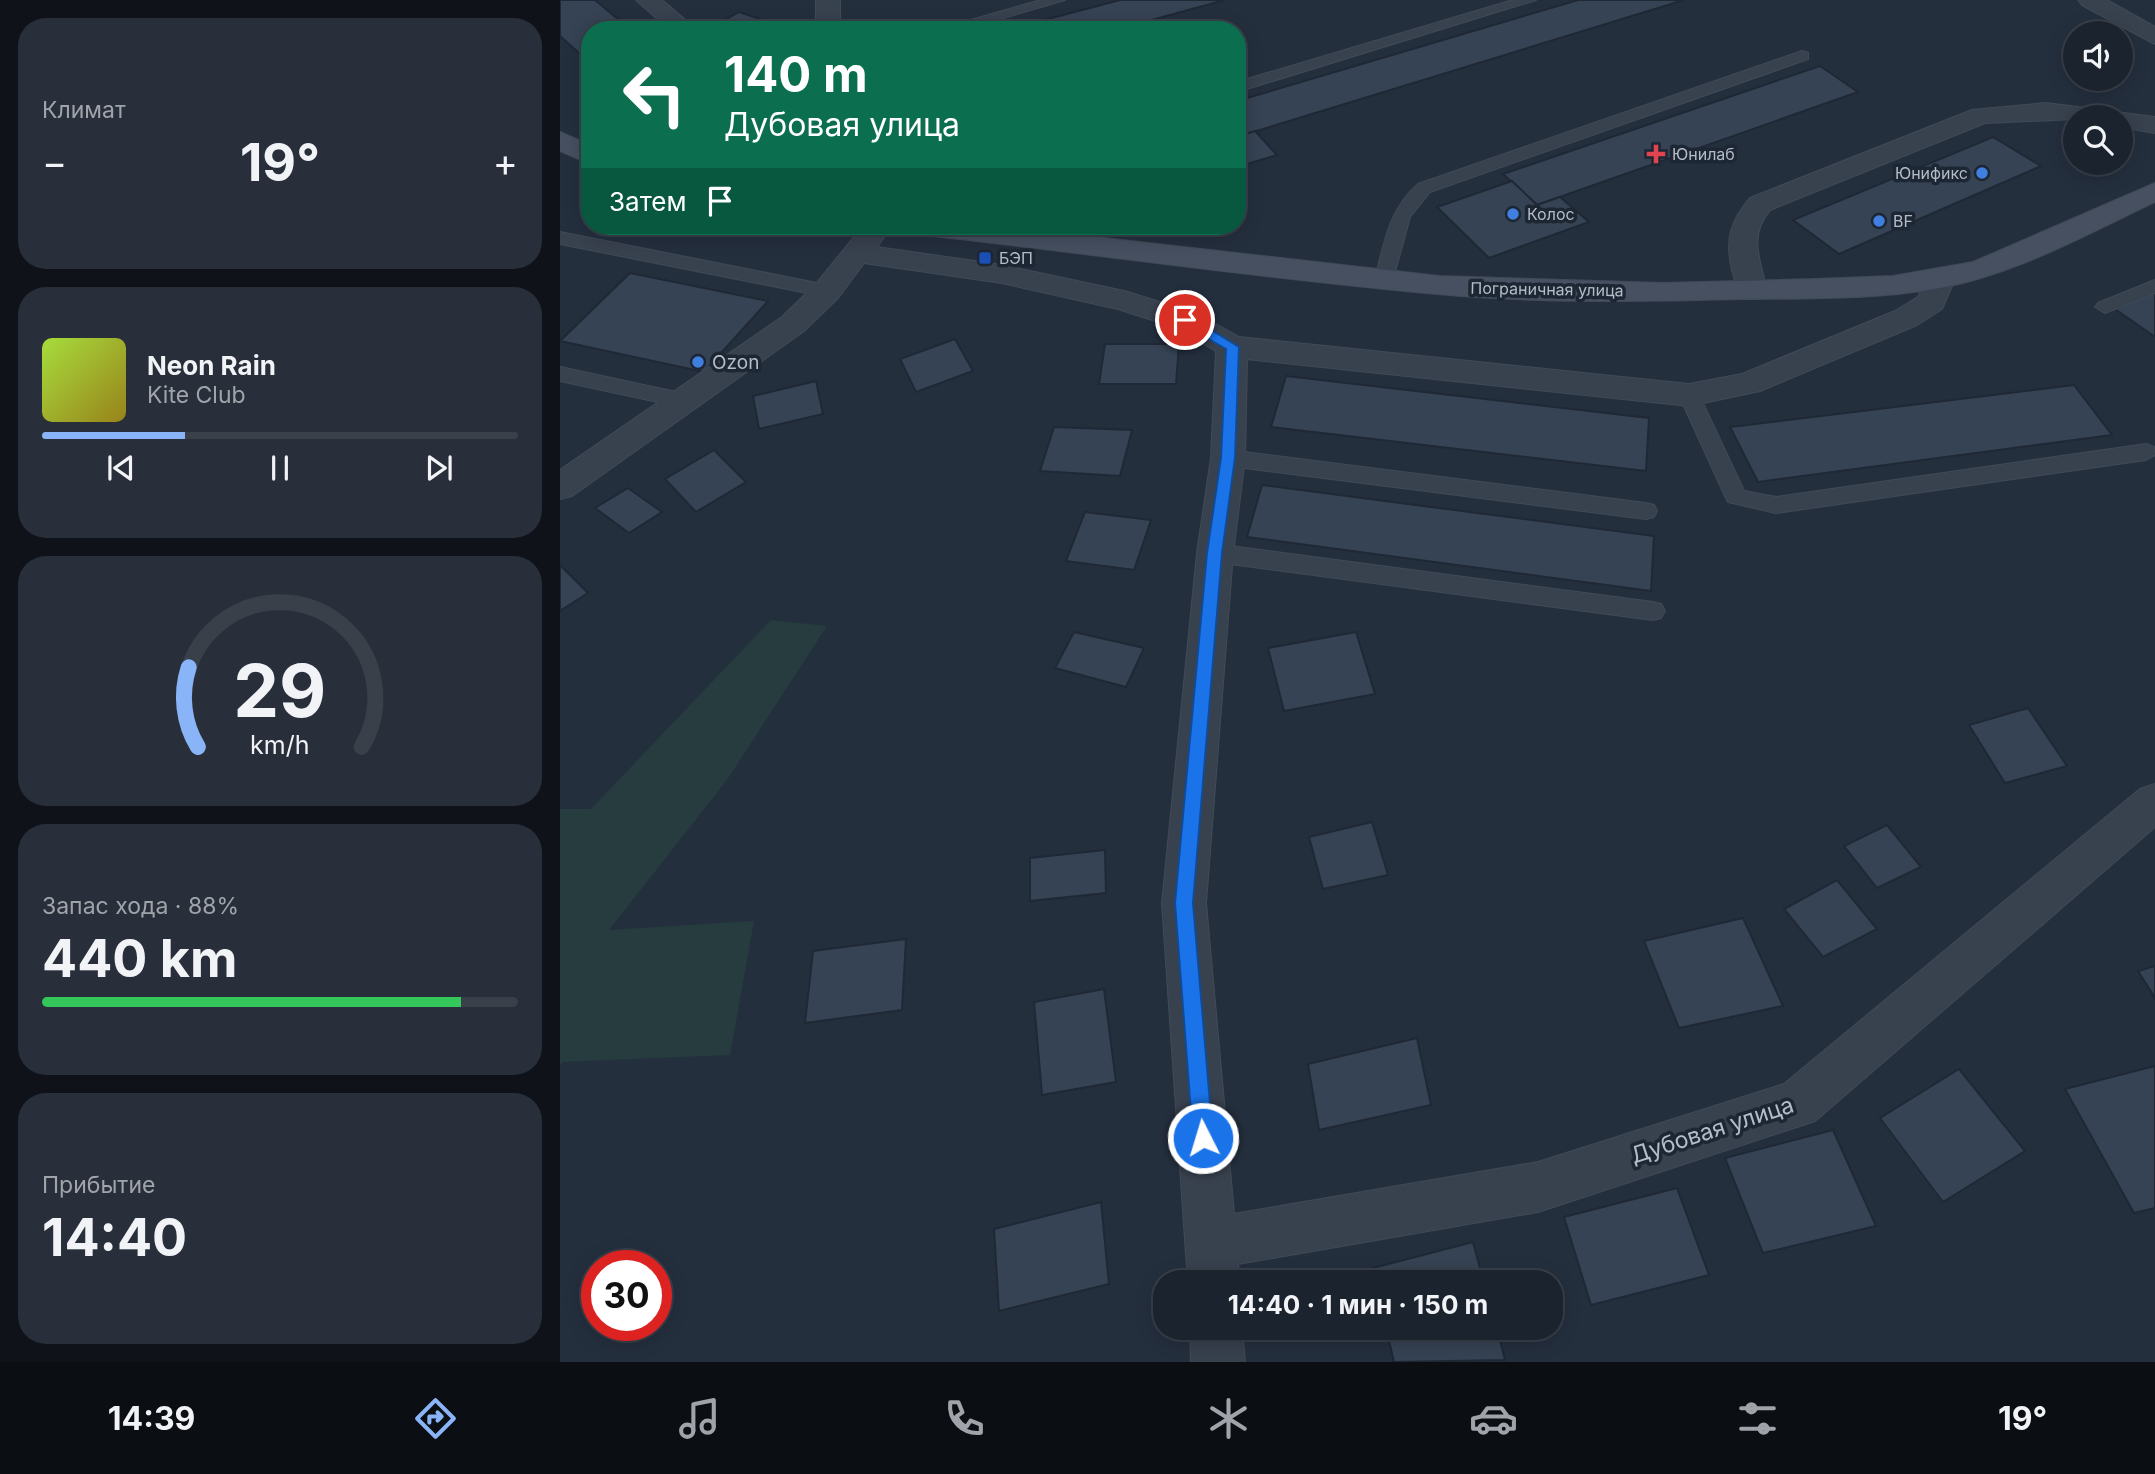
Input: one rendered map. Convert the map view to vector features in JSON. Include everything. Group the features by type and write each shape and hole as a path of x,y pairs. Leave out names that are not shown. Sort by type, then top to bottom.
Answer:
{"main road":[{"path":"560,140 581,151"},
{"name":"Пограничная улица","path":"1061,235 1384,279 1494,289 1752,290 1893,285 1940,279 1982,269 2029,251 2155,191"}],"street":[{"path":"648,0 674,21"},
{"path":"828,0 828,21"},
{"path":"2096,2 2155,37"},
{"path":"1752,290 1740,237 1746,219 1760,204 1981,116 2046,111 2063,113"},
{"path":"2133,121 2155,125"},
{"path":"562,483 766,344 827,291 872,235"},
{"path":"859,254 1002,274 1124,301 1185,320 1232,347 1689,396 1749,383 1906,318 1931,302 1940,279"},
{"name":"Дубовая улица","path":"1232,347 1228,458 1214,553 1184,903 1213,1263 1538,1187 1798,1104 2155,802"},
{"path":"1217,1340 1218,1362"}],"lane":[{"path":"978,21 1058,0"},
{"path":"1246,84 1529,0"},
{"path":"1384,279 1404,209 1411,197 1424,188 1802,56"},
{"path":"560,238 827,291"},
{"path":"2105,307 2155,286"},
{"path":"560,374 681,400"},
{"path":"1689,396 1736,496 1776,505 2146,452"},
{"path":"1228,458 1646,511"},
{"path":"1214,553 1653,611"}],"green space":[{"path":"771,620 827,626 727,780 609,930 754,921 730,1055 562,1062 560,1066 560,809 591,809"}],"building":[{"path":"560,0 595,0 620,21 581,21 581,55 560,36"},
{"path":"1120,0 1225,0 1148,21 1040,21"},
{"path":"1578,0 1684,0 1246,134 1246,98"},
{"path":"739,12 766,21 723,21"},
{"path":"1820,66 1858,92 1537,205 1503,174"},
{"path":"1255,131 1277,155 1246,164 1246,134"},
{"path":"1993,137 2041,166 1839,254 1793,220"},
{"name":"Колос","path":"1512,181 1537,205 1560,197 1589,222 1489,258 1437,207"},
{"path":"630,273 768,301 704,372 560,341"},
{"path":"2155,292 2155,337 2115,309"},
{"path":"955,339 973,371 916,392 900,359"},
{"path":"1105,344 1179,344 1176,384 1099,384"},
{"path":"1286,376 1649,418 1646,471 1271,427"},
{"path":"816,381 823,414 759,429 753,396"},
{"path":"2074,385 2112,435 1758,482 1730,427"},
{"path":"1054,427 1132,430 1120,476 1040,471"},
{"path":"714,450 746,482 696,512 665,479"},
{"path":"1262,485 1654,536 1651,591 1247,537"},
{"path":"628,488 662,512 629,533 595,508"},
{"path":"1085,512 1151,520 1134,570 1066,561"},
{"path":"560,565 588,593 560,611"},
{"path":"1074,632 1144,648 1126,687 1055,668"},
{"path":"1356,632 1375,694 1284,711 1268,648"},
{"path":"2028,708 2067,766 2005,783 1969,725"},
{"path":"1372,822 1388,875 1323,889 1309,837"},
{"path":"1887,825 1921,867 1877,888 1844,846"},
{"path":"1105,850 1106,893 1030,901 1030,858"},
{"path":"1837,880 1877,929 1823,957 1784,909"},
{"path":"1743,918 1783,1006 1679,1028 1644,941"},
{"path":"906,939 902,1010 805,1023 813,951"},
{"path":"2155,966 2155,998 2138,971"},
{"path":"1104,989 1116,1082 1042,1095 1034,1002"},
{"path":"1417,1038 1431,1105 1319,1130 1308,1064"},
{"path":"2155,1066 2155,1208 2134,1213 2065,1089"},
{"path":"1959,1069 2025,1151 1943,1202 1880,1118"},
{"path":"1833,1130 1876,1226 1763,1253 1725,1158"},
{"path":"1677,1188 1709,1275 1591,1305 1564,1217"},
{"path":"1101,1202 1109,1284 999,1311 994,1229"},
{"path":"1473,1242 1481,1270 1373,1270"},
{"path":"1389,1340 1500,1340 1505,1360 1394,1362"}],"place":[{"name":"Юнилаб","path":"1656,154"},
{"name":"Юнификс","path":"1982,173"},
{"name":"Колос","path":"1513,214"},
{"name":"BF","path":"1879,221"},
{"name":"БЭП","path":"985,258"},
{"name":"Ozon","path":"698,362"}],"route":[{"path":"1185,320 1232,347 1228,458 1214,553 1184,903 1203,1138"}]}
